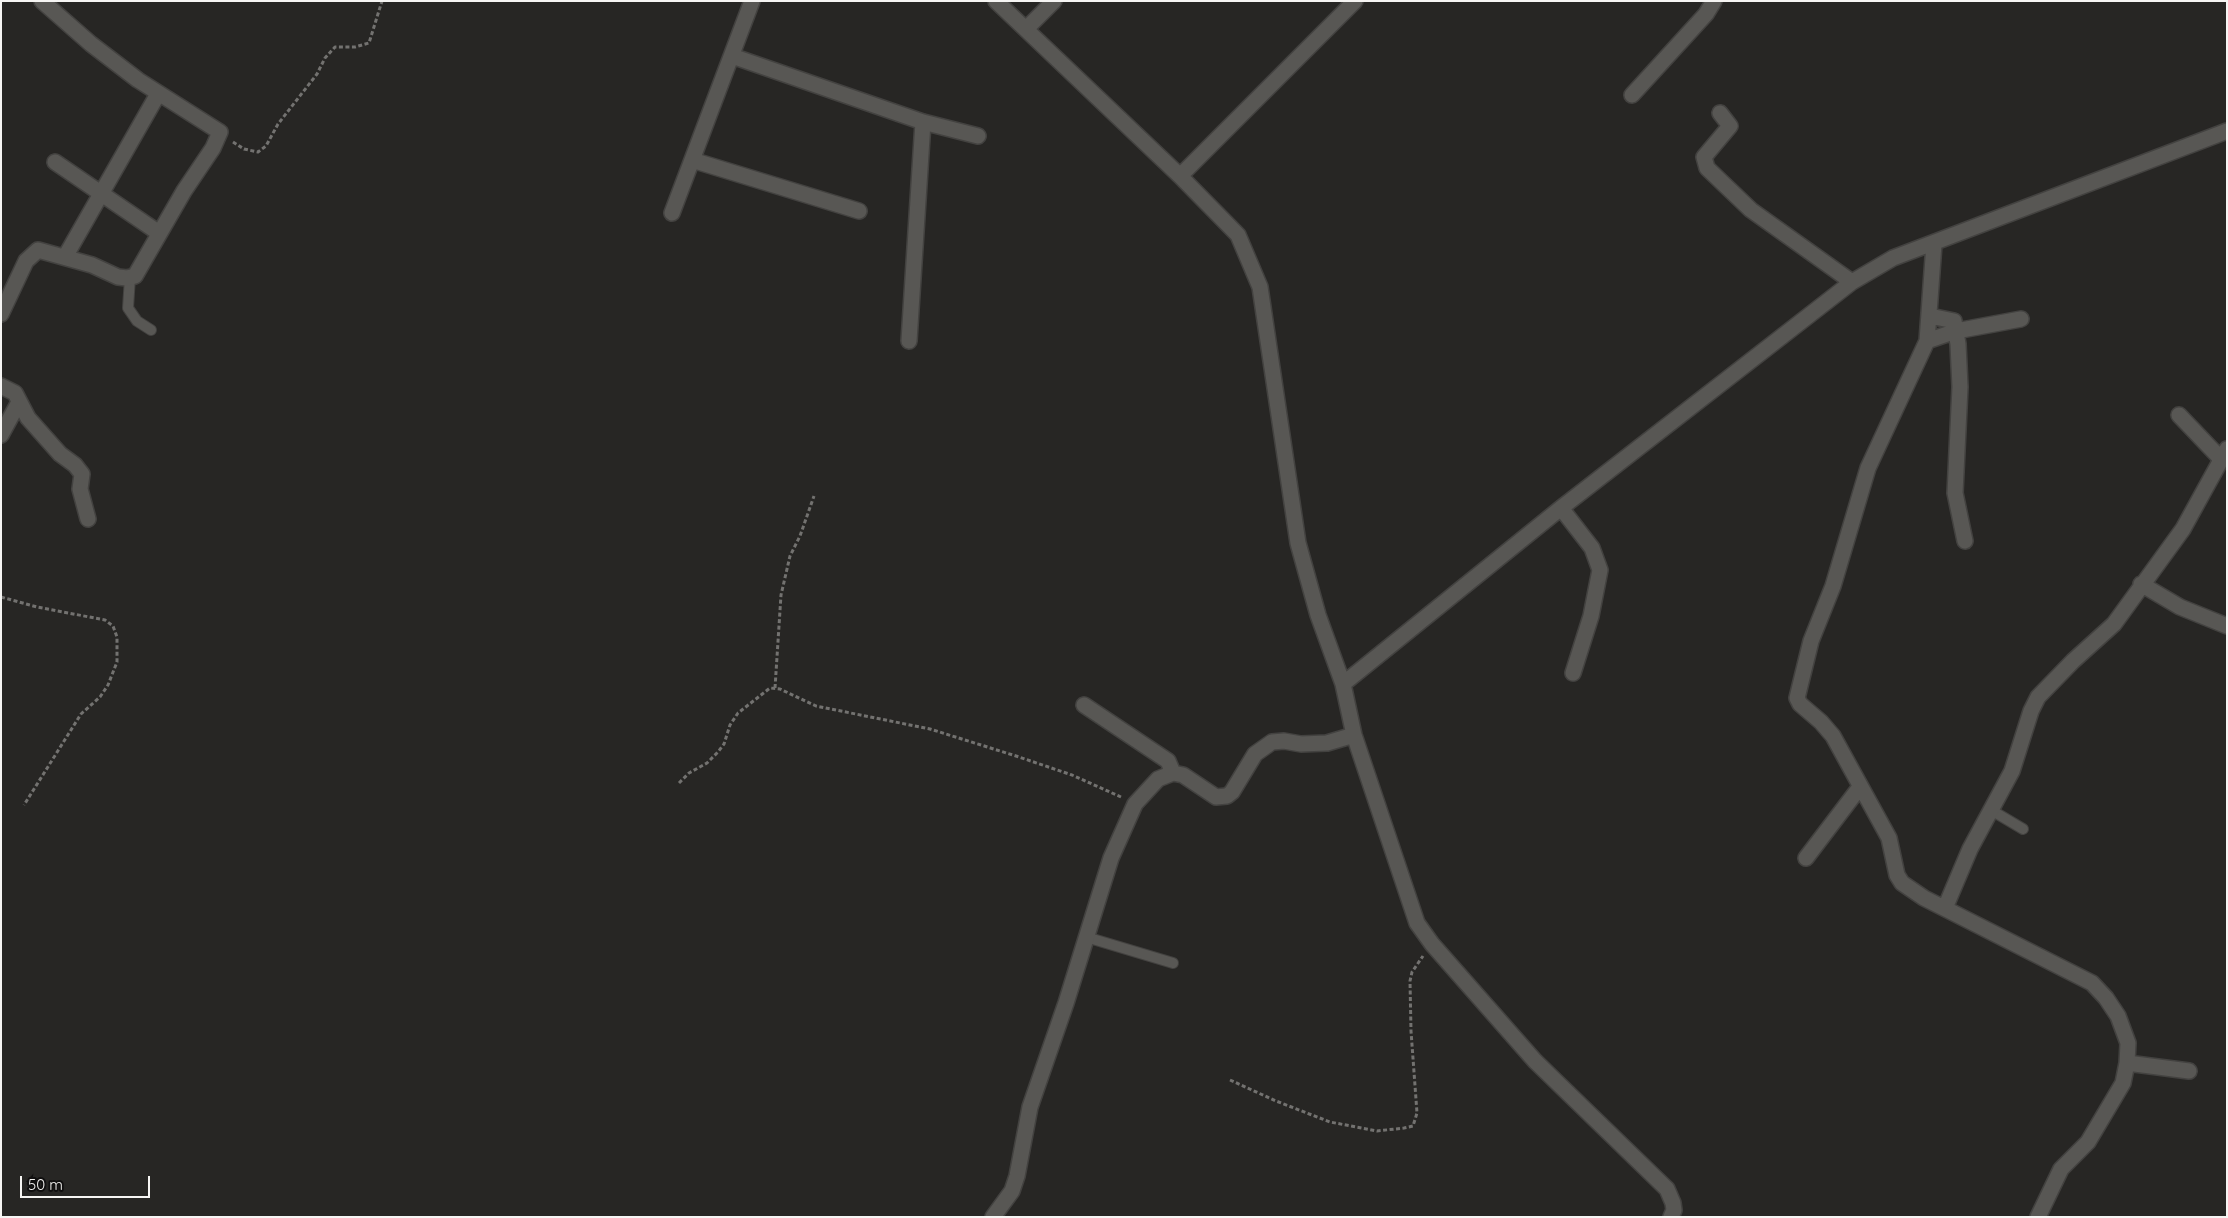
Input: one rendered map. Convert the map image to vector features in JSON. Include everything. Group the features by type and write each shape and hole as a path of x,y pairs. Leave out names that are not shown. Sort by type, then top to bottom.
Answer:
{"street":[{"path":"1,314 26,261 38,250 66,257 118,277 135,276 159,233 213,148 220,132 158,94 91,44 42,1"},
{"path":"672,213 752,1"},
{"path":"996,1 1180,176 1238,234 1260,287 1298,543 1318,614 1342,684 1354,735 1417,923 1432,944 1535,1061 1667,1189 1673,1203 1674,1210 1671,1217"},
{"path":"1026,29 1054,1"},
{"path":"1180,176 1355,1"},
{"path":"1632,95 1706,14 1714,1"},
{"path":"732,56 923,122 978,136"},
{"path":"66,257 158,94"},
{"path":"1720,113 1730,126 1704,157 1707,168 1751,210 1852,282"},
{"path":"909,341 923,122"},
{"path":"1342,684 1561,508 1852,282 1893,258 2227,131"},
{"path":"692,160 859,211"},
{"path":"55,162 159,233"},
{"path":"1934,244 1930,316 1926,341 1868,468 1833,586 1811,641 1797,692 1800,704 1821,722 1833,736 1889,838 1897,874 1902,883 1911,891 2092,983 2106,998 2118,1016 2128,1043 2123,1083 2106,1115 2088,1142 2061,1169 2038,1217"},
{"path":"1930,316 1950,318 1954,321 1956,331 1960,387 1955,493 1966,541"},
{"path":"1926,341 1956,331 2021,319"},
{"path":"1,386 15,393 28,418 46,439 82,474 80,494 88,518"},
{"path":"1,435 19,402"},
{"path":"1945,908 1970,849 2012,770 2031,712 2038,697 2072,661 2114,624 2141,584 2183,529 2224,454 2179,415"},
{"path":"1561,508 1592,548 1600,570 1591,616 1573,673"},
{"path":"2141,584 2180,607 2227,626"},
{"path":"1084,705 1168,762 1173,773"},
{"path":"993,1217 1015,1184 1030,1107 1111,858 1135,804 1158,779 1173,773 1183,775 1212,795 1221,798 1232,792 1255,754 1272,742 1327,743 1354,735"},
{"path":"1806,858 1860,787"},
{"path":"2127,1063 2189,1071"}],"lane":[{"path":"130,277 128,308 137,321 151,330"},
{"path":"1992,810 2023,829"},
{"path":"1086,937 1173,963"}],"path":[{"path":"220,132 244,149 258,152 266,146 278,124 317,74 325,58 335,47 355,48 369,43 382,1"},
{"path":"775,688 781,595 790,556 800,536 814,496"},
{"path":"1,597 37,607 105,620 113,626 116,637 117,662 108,685 100,697 82,714 24,805"},
{"path":"679,783 689,773 707,763 718,752 724,744 730,725 738,713 770,688 775,688 816,706 930,729 1016,756 1072,775 1135,804"},
{"path":"1230,1080 1276,1101 1330,1122 1377,1131 1413,1126 1418,1113 1411,1031 1410,981 1412,972 1432,944"}]}
